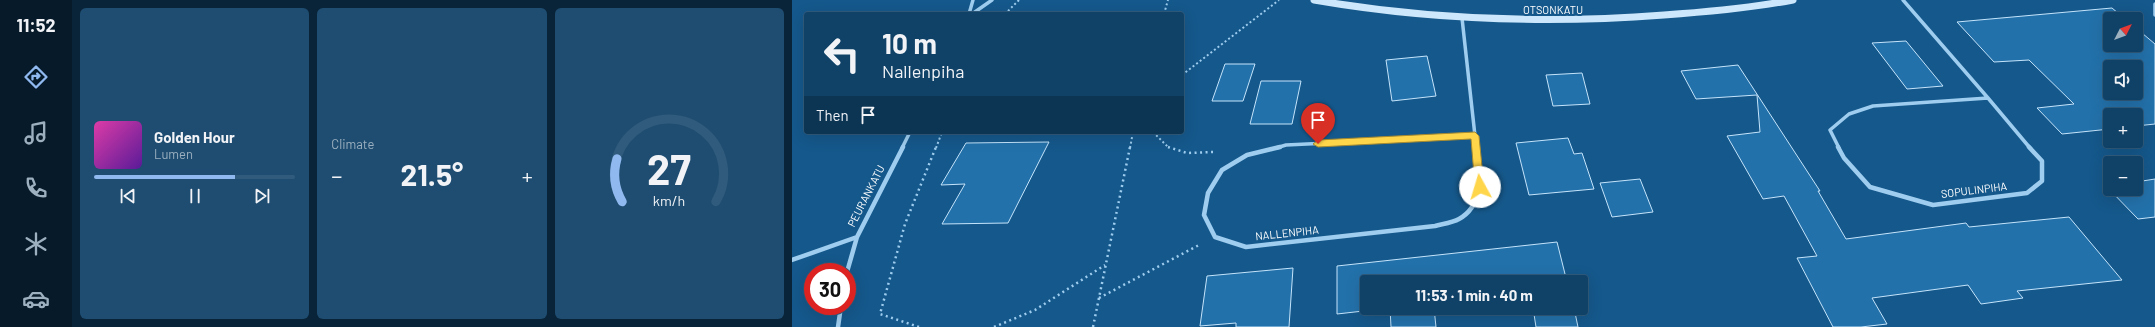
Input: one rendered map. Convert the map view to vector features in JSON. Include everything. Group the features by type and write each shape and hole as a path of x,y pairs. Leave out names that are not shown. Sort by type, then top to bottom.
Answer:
{"street":[{"path":"971,12 973,0"},
{"path":"974,12 992,0"},
{"name":"OTSONKATU","path":"1314,0 1462,18 1545,21 1607,20 1710,12 1793,0"},
{"name":"SOPULINPIHA","path":"1903,0 1988,98 2042,161 2042,181 2026,193 1933,205 1870,187 1844,158 1830,130 1849,114 1873,106 1988,98"},
{"path":"2155,4 2155,15"},
{"name":"NALLENPIHA","path":"1215,237 1246,247 1435,226 1459,218 1474,205 1480,187 1462,18"},
{"name":"PEURANKATU","path":"850,263 857,237 909,134"},
{"path":"1215,237 1204,215 1208,193 1222,170 1247,155 1286,145 1475,136"},
{"path":"792,260 857,237"},
{"path":"838,327 839,315"}],"path":[{"path":"1007,12 1019,0"},
{"path":"1165,12 1168,0"},
{"path":"1184,73 1279,0"},
{"path":"919,327 880,314 905,224 941,134"},
{"path":"1093,327 1133,134"},
{"path":"1155,134 1163,144 1177,152 1186,154 1229,151 1247,155"},
{"path":"1098,298 1215,237"},
{"path":"994,327 1035,310 1105,265"}],"building":[{"path":"2112,8 2117,12 2103,12 2103,52 2143,52 2143,34 2155,44 2155,124 2143,125 2143,108 2103,108 2103,130 2062,134 2037,108 2074,104 2029,60 1994,62 1957,22"},
{"path":"1906,41 1943,86 1907,89 1872,43"},
{"path":"1427,56 1436,96 1392,101 1386,60"},
{"path":"1225,64 1255,64 1243,101 1212,101"},
{"path":"1738,65 1820,191 1818,191 1846,239 1966,223 1969,227 2069,217 2122,280 2017,291 2023,298 1981,304 1968,285 1872,298 1887,324 1861,327 1833,327 1797,258 1817,256 1784,196 1763,199 1727,136 1760,132 1757,95 1696,99 1681,71"},
{"path":"1582,73 1590,104 1553,106 1546,75"},
{"path":"1261,81 1301,81 1292,124 1250,124"},
{"path":"1568,138 1574,154 1582,153 1594,189 1529,195 1516,143"},
{"path":"1049,142 1008,223 942,224 965,184 941,185 966,143"},
{"path":"1640,179 1653,212 1612,217 1600,183"},
{"path":"2155,179 2155,217 2138,219 2116,196 2143,196 2143,181"},
{"path":"1557,242 1565,275 1360,275 1360,311 1337,314 1337,266"},
{"path":"1293,268 1289,327 1236,327 1236,323 1200,326 1207,276"},
{"path":"1390,315 1435,315 1436,327 1391,327"},
{"path":"1534,315 1575,315 1578,327 1536,327"}],"route":[{"path":"1318,144 1475,136 1480,187"}]}
